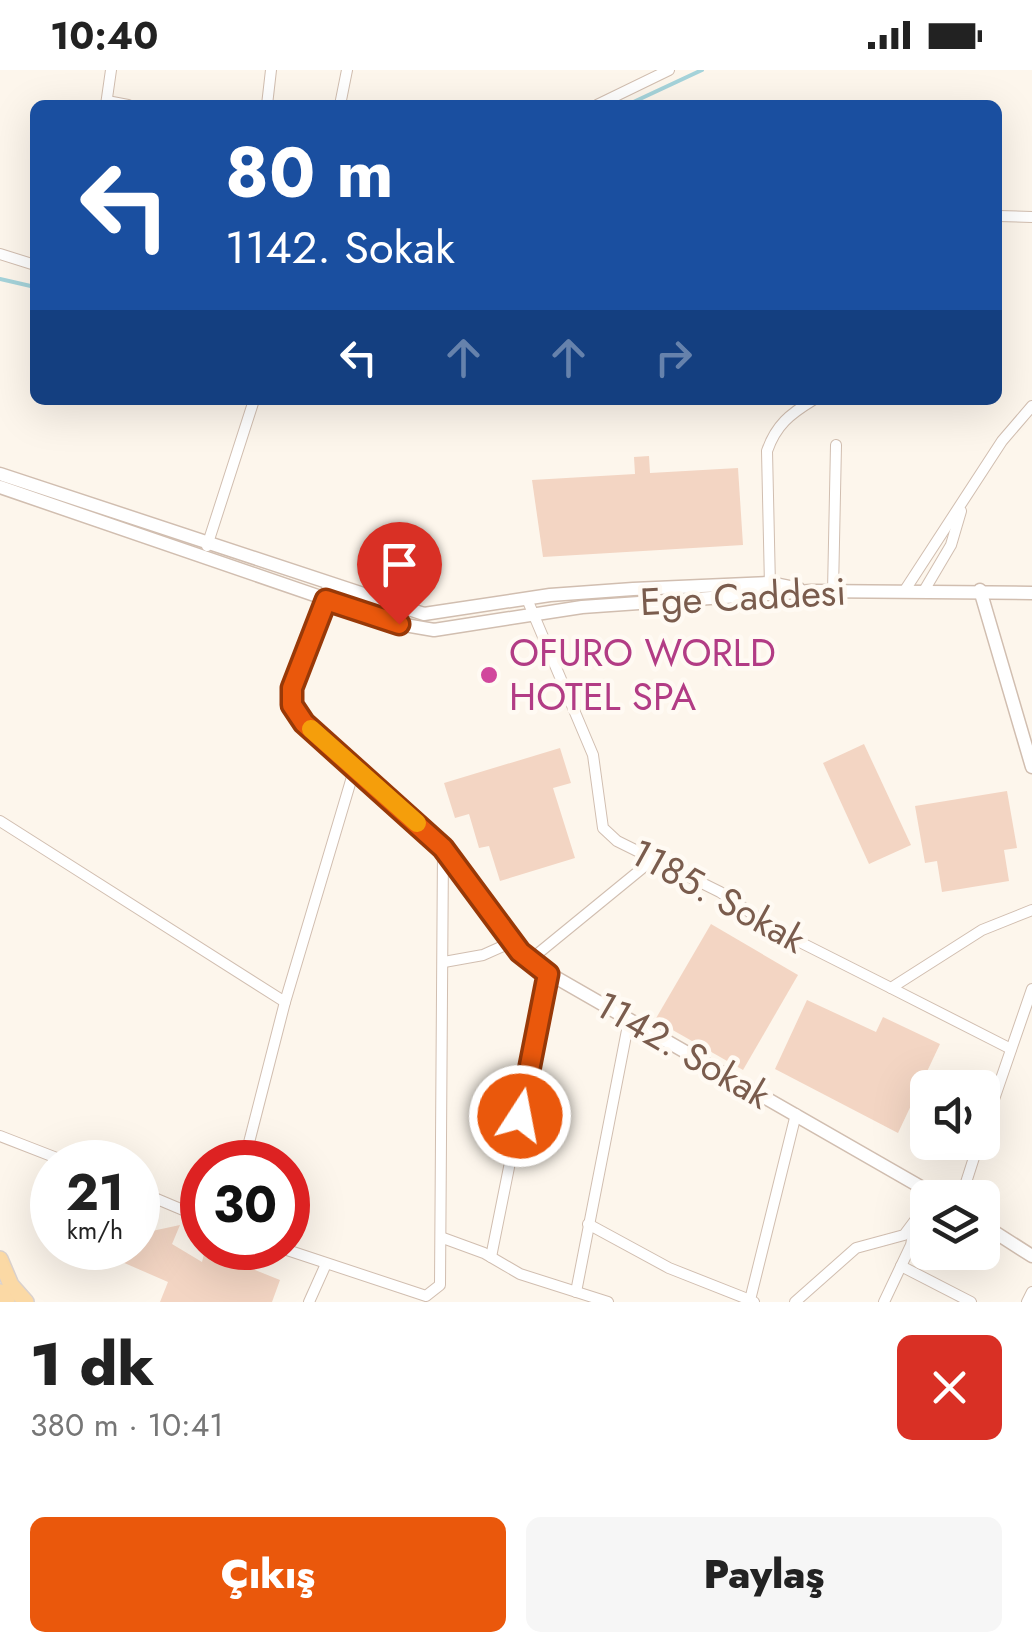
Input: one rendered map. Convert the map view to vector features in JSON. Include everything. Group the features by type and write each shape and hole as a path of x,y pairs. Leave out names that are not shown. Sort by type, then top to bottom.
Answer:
{"main road":[{"path":"0,1259 11,1284 26,1302"},
{"path":"0,1292 6,1302"}],"street":[{"path":"106,100 111,70"},
{"path":"267,100 271,70"},
{"path":"341,100 348,70"},
{"path":"607,100 669,70"},
{"path":"1002,216 1032,217"},
{"path":"0,254 30,263"},
{"path":"207,546 252,405"},
{"path":"770,590 767,451 774,432 805,405"},
{"path":"905,590 1002,442 1032,406"},
{"path":"833,591 836,446"},
{"path":"0,474 207,546 424,614 530,606"},
{"name":"Ege Caddesi","path":"0,488 399,624 434,630 530,606 770,590 926,589 1032,594"},
{"path":"926,589 951,544 963,505"},
{"name":"1142. Sokak","path":"330,584 292,688 292,705 304,723 443,848 512,942 548,974 796,1114 910,1184"},
{"path":"980,590 1032,768"},
{"name":"1185. Sokak","path":"530,606 593,755 603,828 617,840 720,892 776,930 1012,1049"},
{"path":"250,1140 285,1002 356,766"},
{"path":"0,821 285,1002"},
{"path":"310,1258 426,1296 440,1285 443,848"},
{"path":"530,960 656,858"},
{"path":"891,988 982,930 1032,910"},
{"path":"444,962 483,955 512,942"},
{"path":"491,1257 548,974"},
{"path":"1000,1083 1032,989"},
{"path":"576,1292 629,1020"},
{"path":"588,1224 669,1268 752,1301 796,1114"},
{"path":"0,1136 30,1148"},
{"path":"795,1302 856,1248 904,1236 910,1227"},
{"path":"1000,1236 1032,1256"},
{"path":"884,1302 910,1237"},
{"path":"443,1238 491,1257 520,1274 608,1302"},
{"path":"309,1302 326,1264"},
{"path":"901,1266 971,1302"},
{"path":"1027,1302 1032,1292"}],"building":[{"path":"649,456 650,473 738,468 743,545 543,557 532,480 635,474 634,457"},
{"path":"864,744 911,845 869,864 823,763"},
{"path":"560,748 571,783 553,788 575,858 500,881 489,846 479,848 469,814 455,818 444,783"},
{"path":"1007,791 1017,848 1004,850 1009,881 942,892 937,861 925,863 915,806"},
{"path":"711,924 798,975 743,1070 655,1020"},
{"path":"807,1000 876,1032 883,1017 940,1044 928,1070 910,1070 910,1108 898,1133 775,1069"},
{"path":"180,1225 172,1244 180,1249 180,1270 255,1270 280,1280 272,1302 160,1302 168,1282 140,1270 160,1270 160,1229"}],"waterway":[{"path":"638,100 702,70"},
{"path":"0,279 30,286"}],"slow traffic":[{"path":"311,729 417,823"}],"place":[{"name":"OFURO WORLD HOTEL SPA","path":"489,675"}],"route":[{"path":"399,624 326,600 292,688 292,705 304,723 443,848 520,952 548,974 520,1116"}]}
